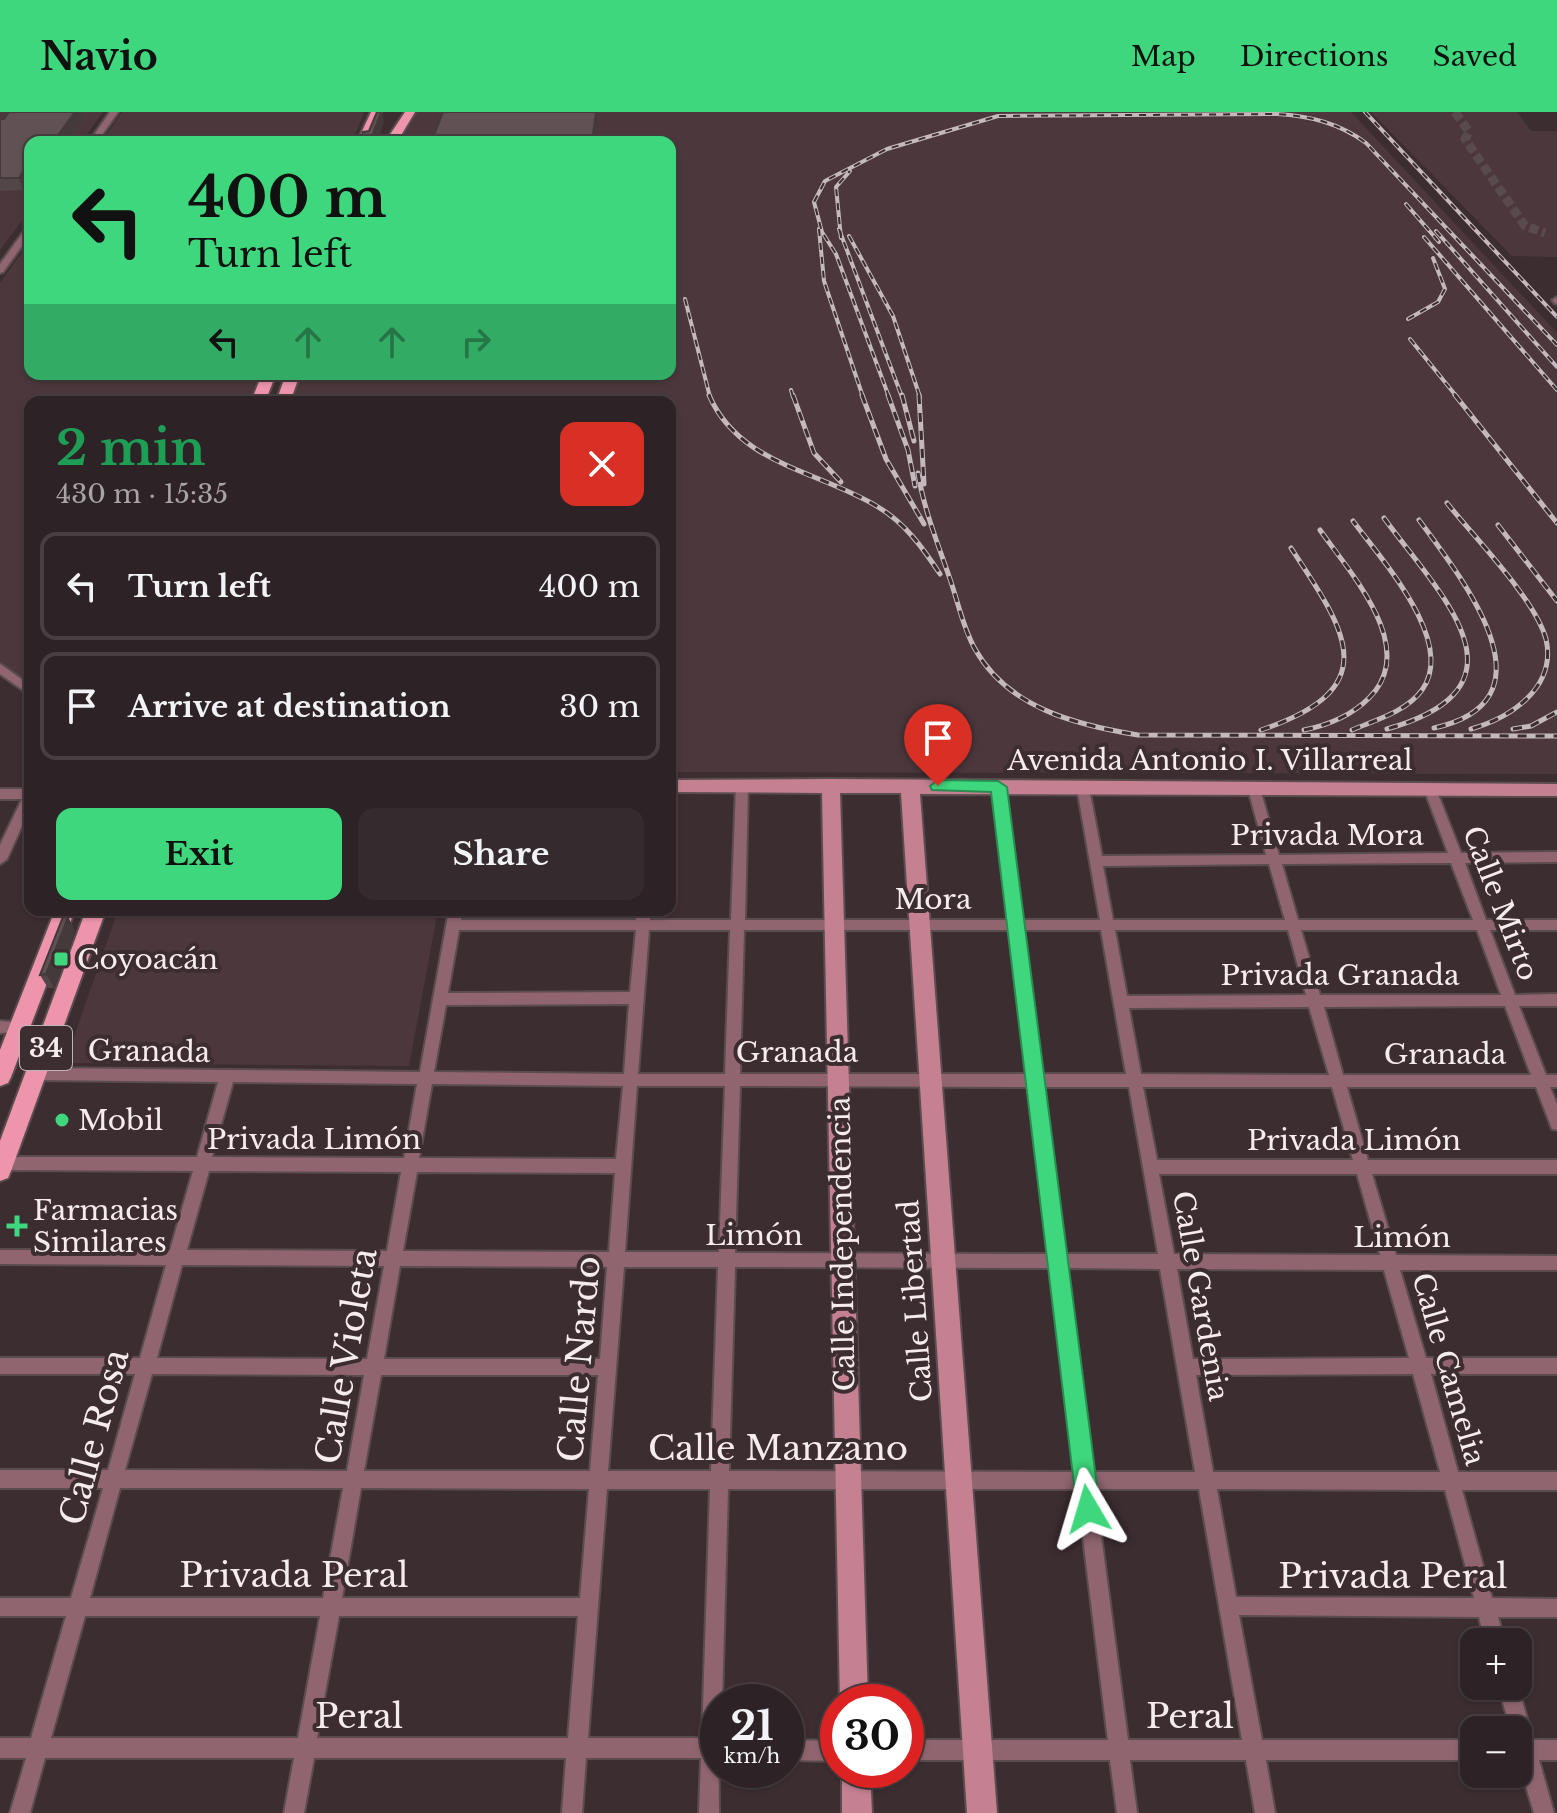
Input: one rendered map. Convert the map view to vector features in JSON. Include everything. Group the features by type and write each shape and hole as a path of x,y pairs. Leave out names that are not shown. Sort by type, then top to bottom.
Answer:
{"main road":[{"path":"386,136 397,112"},
{"path":"395,136 410,112"},
{"path":"365,136 373,114"},
{"name":"34","path":"0,1077 10,1027 62,916"},
{"name":"34","path":"2,1167 94,916"}],"street":[{"path":"97,136 114,112"},
{"path":"0,270 24,237"},
{"path":"0,668 24,686"},
{"path":"715,1684 742,785"},
{"name":"Calle Independencia","path":"831,785 853,1684"},
{"name":"Avenida Antonio I. Villarreal","path":"676,786 1557,790"},
{"name":"Calle Libertad","path":"910,786 982,1813"},
{"path":"998,787 1127,1813"},
{"name":"Calle Gardenia","path":"1083,788 1110,925 1265,1813"},
{"name":"Calle Camelia","path":"1254,789 1317,1002 1491,1628"},
{"name":"Calle Mirto","path":"1430,789 1557,1124"},
{"path":"0,794 24,794"},
{"path":"0,859 24,807"},
{"name":"Privada Mora","path":"1097,861 1557,857"},
{"name":"Mora","path":"455,917 644,917 737,925 1557,925"},
{"name":"Calle Violeta","path":"294,1813 455,917"},
{"name":"Calle Nardo","path":"572,1813 644,917"},
{"path":"440,999 638,998"},
{"name":"Privada Granada","path":"1123,1002 1557,1000"},
{"name":"Granada","path":"36,1074 631,1080 1557,1081"},
{"name":"Calle Rosa","path":"20,1813 227,1078"},
{"name":"Privada Limón","path":"2,1167 202,1164 625,1166"},
{"name":"Privada Limón","path":"1151,1167 1557,1167"},
{"name":"Limón","path":"0,1257 618,1262 1557,1263"},
{"path":"0,1366 608,1367"},
{"path":"1188,1367 1557,1366"},
{"name":"Calle Manzano","path":"0,1479 1557,1481"},
{"name":"Privada Peral","path":"1228,1606 1557,1608"},
{"name":"Privada Peral","path":"0,1607 588,1607"},
{"name":"Peral","path":"0,1748 700,1748"},
{"name":"Peral","path":"924,1749 1460,1750"},
{"path":"1532,1750 1557,1750"},
{"path":"1532,1779 1544,1813"},
{"path":"709,1813 711,1788"},
{"path":"856,1788 857,1813"}],"shaded area":[{"path":"0,112 103,112 85,136 24,136 24,218 0,250"},
{"path":"122,112 364,113 354,136 105,136"},
{"path":"417,112 1351,112 1557,333 1557,774 676,772 676,396 294,396 300,380 676,380 676,136 401,136 404,125"},
{"path":"1371,112 1517,112 1531,131 1557,131 1557,257 1512,256"},
{"path":"24,249 24,380 258,380 251,396 24,396 24,680 0,662 0,283"},
{"path":"116,916 437,916 409,1066 65,1063"}],"building":[{"path":"9,112 75,112 57,136 24,136 24,170 19,178 0,178 0,119 4,119"},
{"path":"377,112 381,112 372,136 361,136 363,132 369,131"},
{"path":"443,112 596,112 593,136 434,136"},
{"path":"63,917 68,917 46,974 40,975"}],"tunnel":[{"path":"1455,112 1469,132 1465,139 1525,226 1545,233"}],"railway":[{"path":"1365,112 1557,317"},
{"path":"889,397 836,254 822,232 814,202 825,181 887,149 998,116 1277,114 1335,126 1366,143 1557,345"},
{"path":"841,233 836,187 850,171"},
{"path":"1406,204 1439,242"},
{"path":"819,229 824,281 863,397"},
{"path":"839,229 841,233"},
{"path":"1436,231 1557,367"},
{"path":"841,233 902,397"},
{"path":"841,233 841,238"},
{"path":"849,236 893,316 920,397"},
{"path":"1424,237 1557,390"},
{"path":"1408,319 1438,302 1445,289 1433,258"},
{"path":"685,299 710,397"},
{"path":"1410,339 1457,397"},
{"path":"791,390 793,397"},
{"path":"793,395 814,453 841,482"},
{"path":"862,395 886,459 924,524"},
{"path":"888,395 908,450 915,486"},
{"path":"902,395 914,441"},
{"path":"919,395 924,484"},
{"path":"1455,395 1557,523"},
{"path":"710,397 722,418 760,452 888,513 913,537 940,574"},
{"path":"918,473 932,527 975,649 1006,686 1046,710 1091,726 1138,735 1557,736"},
{"path":"1447,503 1530,606 1546,639 1548,656 1544,672 1527,698 1501,717 1471,729"},
{"path":"1384,518 1449,607 1463,636 1467,663 1458,689 1433,711 1387,729"},
{"path":"1419,520 1478,608 1491,639 1496,668 1490,693 1471,714 1434,728"},
{"path":"1352,730 1408,704 1422,690 1430,671 1430,649 1423,625 1396,579 1353,521"},
{"path":"1498,525 1557,601"},
{"path":"1304,730 1340,718 1369,698 1383,678 1387,657 1384,634 1375,611 1320,530"},
{"path":"1261,730 1301,714 1327,696 1340,676 1344,654 1339,631 1327,606 1291,548"},
{"path":"1513,729 1531,726 1557,712"}],"place":[{"name":"Coyoacán","path":"61,959"},
{"name":"Mobil","path":"62,1120"},
{"name":"Farmacias Similares","path":"17,1226"}],"route":[{"path":"938,786 998,787 1088,1509"}]}
